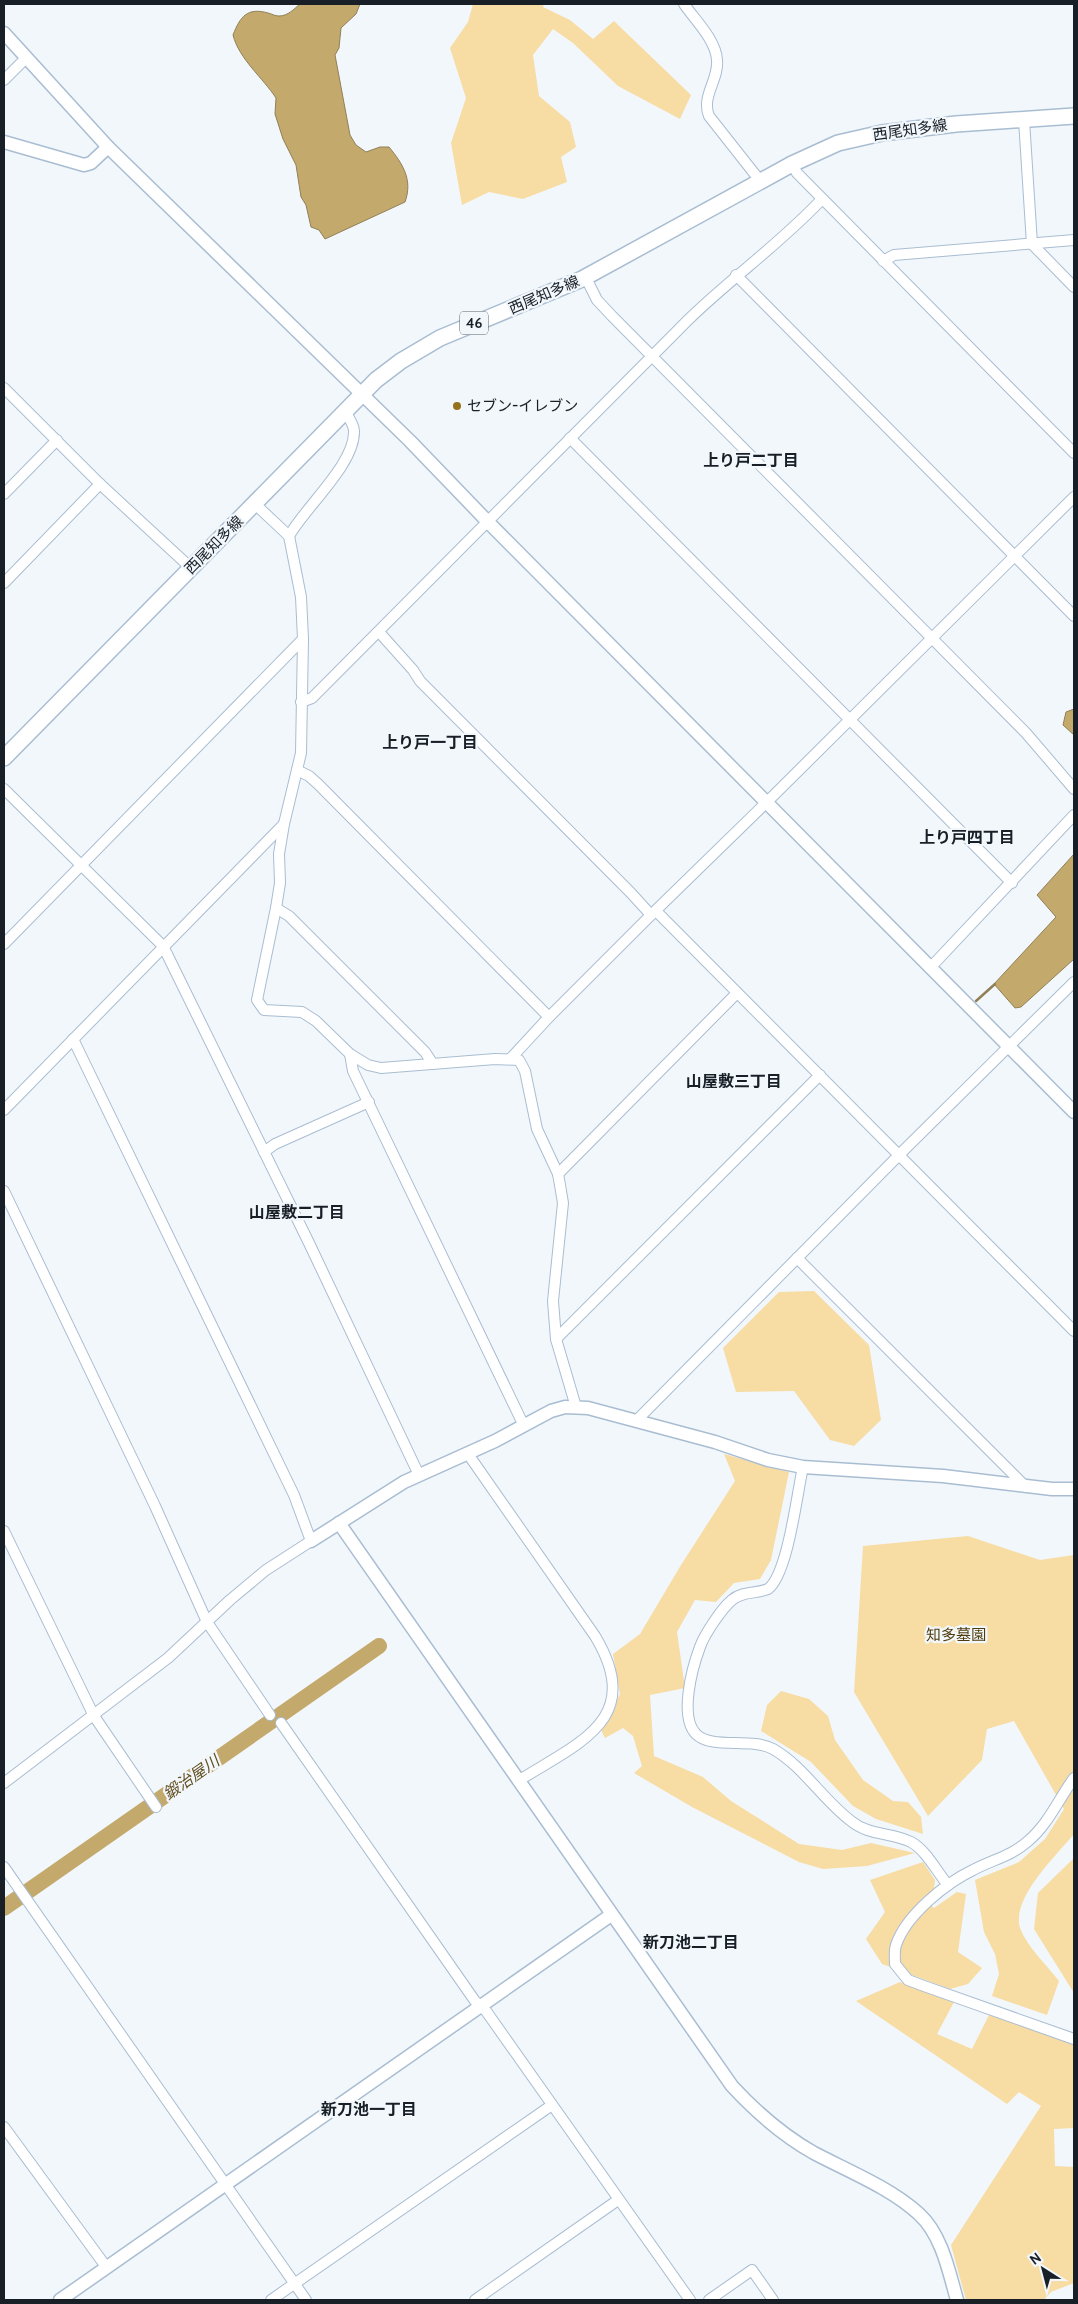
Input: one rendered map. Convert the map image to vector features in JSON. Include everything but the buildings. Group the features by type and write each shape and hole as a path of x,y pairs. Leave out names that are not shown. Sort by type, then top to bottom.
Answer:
{"main road":[{"name":"西尾知多線","path":"4,758 346,413 376,380 401,361 440,338 582,279 792,164 838,143 882,133 956,124 1074,116"}],"street":[{"path":"684,4 716,52 718,61 715,77 705,105 708,116 761,182"},
{"path":"4,33 108,147 410,441 488,522 1074,1112"},
{"path":"4,80 26,58"},
{"path":"1024,120 1032,244 1074,287"},
{"path":"4,142 84,165 91,163 108,147"},
{"path":"792,164 797,173 822,199 1074,453"},
{"path":"301,702 312,698 379,632 652,356 736,275 797,226 822,199"},
{"path":"883,261 894,255 1074,240"},
{"path":"736,275 1074,616"},
{"path":"582,279 588,282 597,300 1026,733 1074,790"},
{"path":"4,388 100,484 191,568"},
{"path":"289,536 345,460 353,443 354,428 346,413"},
{"path":"570,438 1012,883"},
{"path":"4,494 57,440"},
{"path":"4,583 100,484"},
{"path":"511,1058 549,1017 653,913 1074,497"},
{"path":"255,504 289,536 301,597 303,639 301,754 284,824 279,854 280,883 257,1000 264,1010 302,1012 316,1021 350,1054 368,1065 381,1068 511,1058 519,1060 526,1071 537,1129 558,1174 563,1202 553,1301 556,1339 576,1407"},
{"path":"379,632 413,670 420,681 618,879 820,1075 1074,1331"},
{"path":"4,944 303,639"},
{"path":"297,770 309,776 318,784 549,1017"},
{"path":"4,789 163,946 419,1475"},
{"path":"930,968 1074,815"},
{"path":"4,1110 284,824"},
{"path":"276,908 289,916 425,1052 433,1064"},
{"path":"636,1422 797,1258 1074,982"},
{"path":"558,1174 737,993"},
{"path":"73,1039 294,1495 311,1540"},
{"path":"350,1054 352,1070 524,1426"},
{"path":"556,1339 820,1075"},
{"path":"264,1152 275,1144 369,1102"},
{"path":"4,1191 208,1622 270,1715"},
{"path":"797,1258 1026,1487"},
{"path":"4,1783 168,1658 266,1570 311,1540 419,1475 468,1454 551,1411 576,1407 715,1442 768,1460 803,1467 943,1476 1026,1487 1074,1489"},
{"path":"468,1454 595,1636 611,1666 613,1686 610,1707 605,1718 585,1739 518,1781"},
{"path":"803,1467 794,1515 779,1573 768,1589 744,1594 732,1600 703,1640 687,1706 688,1721 694,1732 705,1740 752,1743 772,1749 793,1765 851,1822 865,1830 894,1836 913,1843 948,1885"},
{"path":"339,1523 732,2086 754,2110 786,2136 885,2191 920,2215 937,2240 946,2261 957,2300"},
{"path":"4,1531 94,1716 154,1803"},
{"path":"282,1723 475,2001 481,2006 690,2300"},
{"path":"1074,1778 1040,1831 1008,1856 976,1868 948,1885 912,1918 900,1934 894,1947 894,1964 908,1980 1074,2038"},
{"path":"4,1867 306,2300"},
{"path":"60,2300 611,1915"},
{"path":"271,2300 552,2105"},
{"path":"4,2127 107,2268"},
{"path":"474,2300 618,2200"},
{"path":"709,2300 752,2270 773,2300"}],"green space":[{"path":"473,4 544,4 543,7 570,20 593,39 614,21 691,95 680,119 618,86 573,43 553,29 533,55 539,96 570,122 576,147 561,157 567,182 523,199 489,192 462,205 451,143 466,98 450,48 468,22"},
{"path":"814,1291 869,1345 881,1420 854,1446 830,1440 794,1391 736,1392 723,1348 779,1292"},
{"path":"724,1454 789,1472 771,1560 760,1579 734,1583 716,1602 695,1600 677,1632 685,1688 650,1695 654,1756 703,1777 731,1801 799,1844 842,1850 871,1843 915,1853 867,1866 823,1869 799,1862 692,1807 634,1773 642,1766 633,1736 623,1728 605,1738 601,1730 620,1694 613,1654 640,1634 681,1565 735,1481"},
{"name":"知多墓園","path":"968,1536 1040,1560 1074,1555 1074,1834 1028,1891 1019,1916 1020,1928 1027,1942 1059,1981 1047,2015 992,1996 999,1974 995,1954 984,1932 975,1880 1019,1862 1045,1839 1064,1809 1014,1721 987,1729 982,1760 928,1816 854,1692 863,1546"},
{"path":"781,1691 809,1699 828,1716 835,1740 863,1780 893,1801 908,1802 921,1817 923,1834 876,1819 853,1806 811,1762 761,1731 767,1705"},
{"path":"1074,1858 1074,1993 1034,1929 1038,1893"},
{"path":"923,1862 935,1880 934,1889 925,1899 934,1908 957,1892 966,1894 958,1952 982,1968 968,1984 950,1989 882,1964 866,1939 885,1912 870,1880"},
{"path":"900,1982 954,2002 937,2034 972,2049 989,2015 1006,2018 1074,2043 1074,2128 1054,2129 1055,2166 1074,2167 1074,2283 1051,2292 1044,2300 966,2300 951,2245 1041,2106 1019,2092 1007,2104 856,2001"}],"shaded area":[{"path":"300,4 360,4 356,14 341,28 339,48 335,55 350,135 356,145 366,152 380,147 389,147 402,166 408,187 405,202 325,239 319,230 311,227 306,205 301,197 296,165 283,139 275,114 276,98 240,52 233,35 238,23 245,15 261,11 282,16 291,12"},
{"path":"1074,709 1074,735 1063,725 1066,712"},
{"path":"1074,854 1074,959 1021,1007 1015,1008 994,984 1056,917 1037,895"}],"waterway":[{"path":"976,1001 995,984"},
{"name":"鍛治屋川","path":"4,1908 379,1646"}],"place":[{"name":"セブン-イレブン","path":"457,406"}],"district":[{"name":"上り戸二丁目","path":"751,460"},
{"name":"上り戸一丁目","path":"430,742"},
{"name":"上り戸四丁目","path":"967,837"},
{"name":"山屋敷三丁目","path":"734,1081"},
{"name":"山屋敷二丁目","path":"297,1212"},
{"name":"新刀池二丁目","path":"691,1942"},
{"name":"新刀池一丁目","path":"369,2109"}]}
